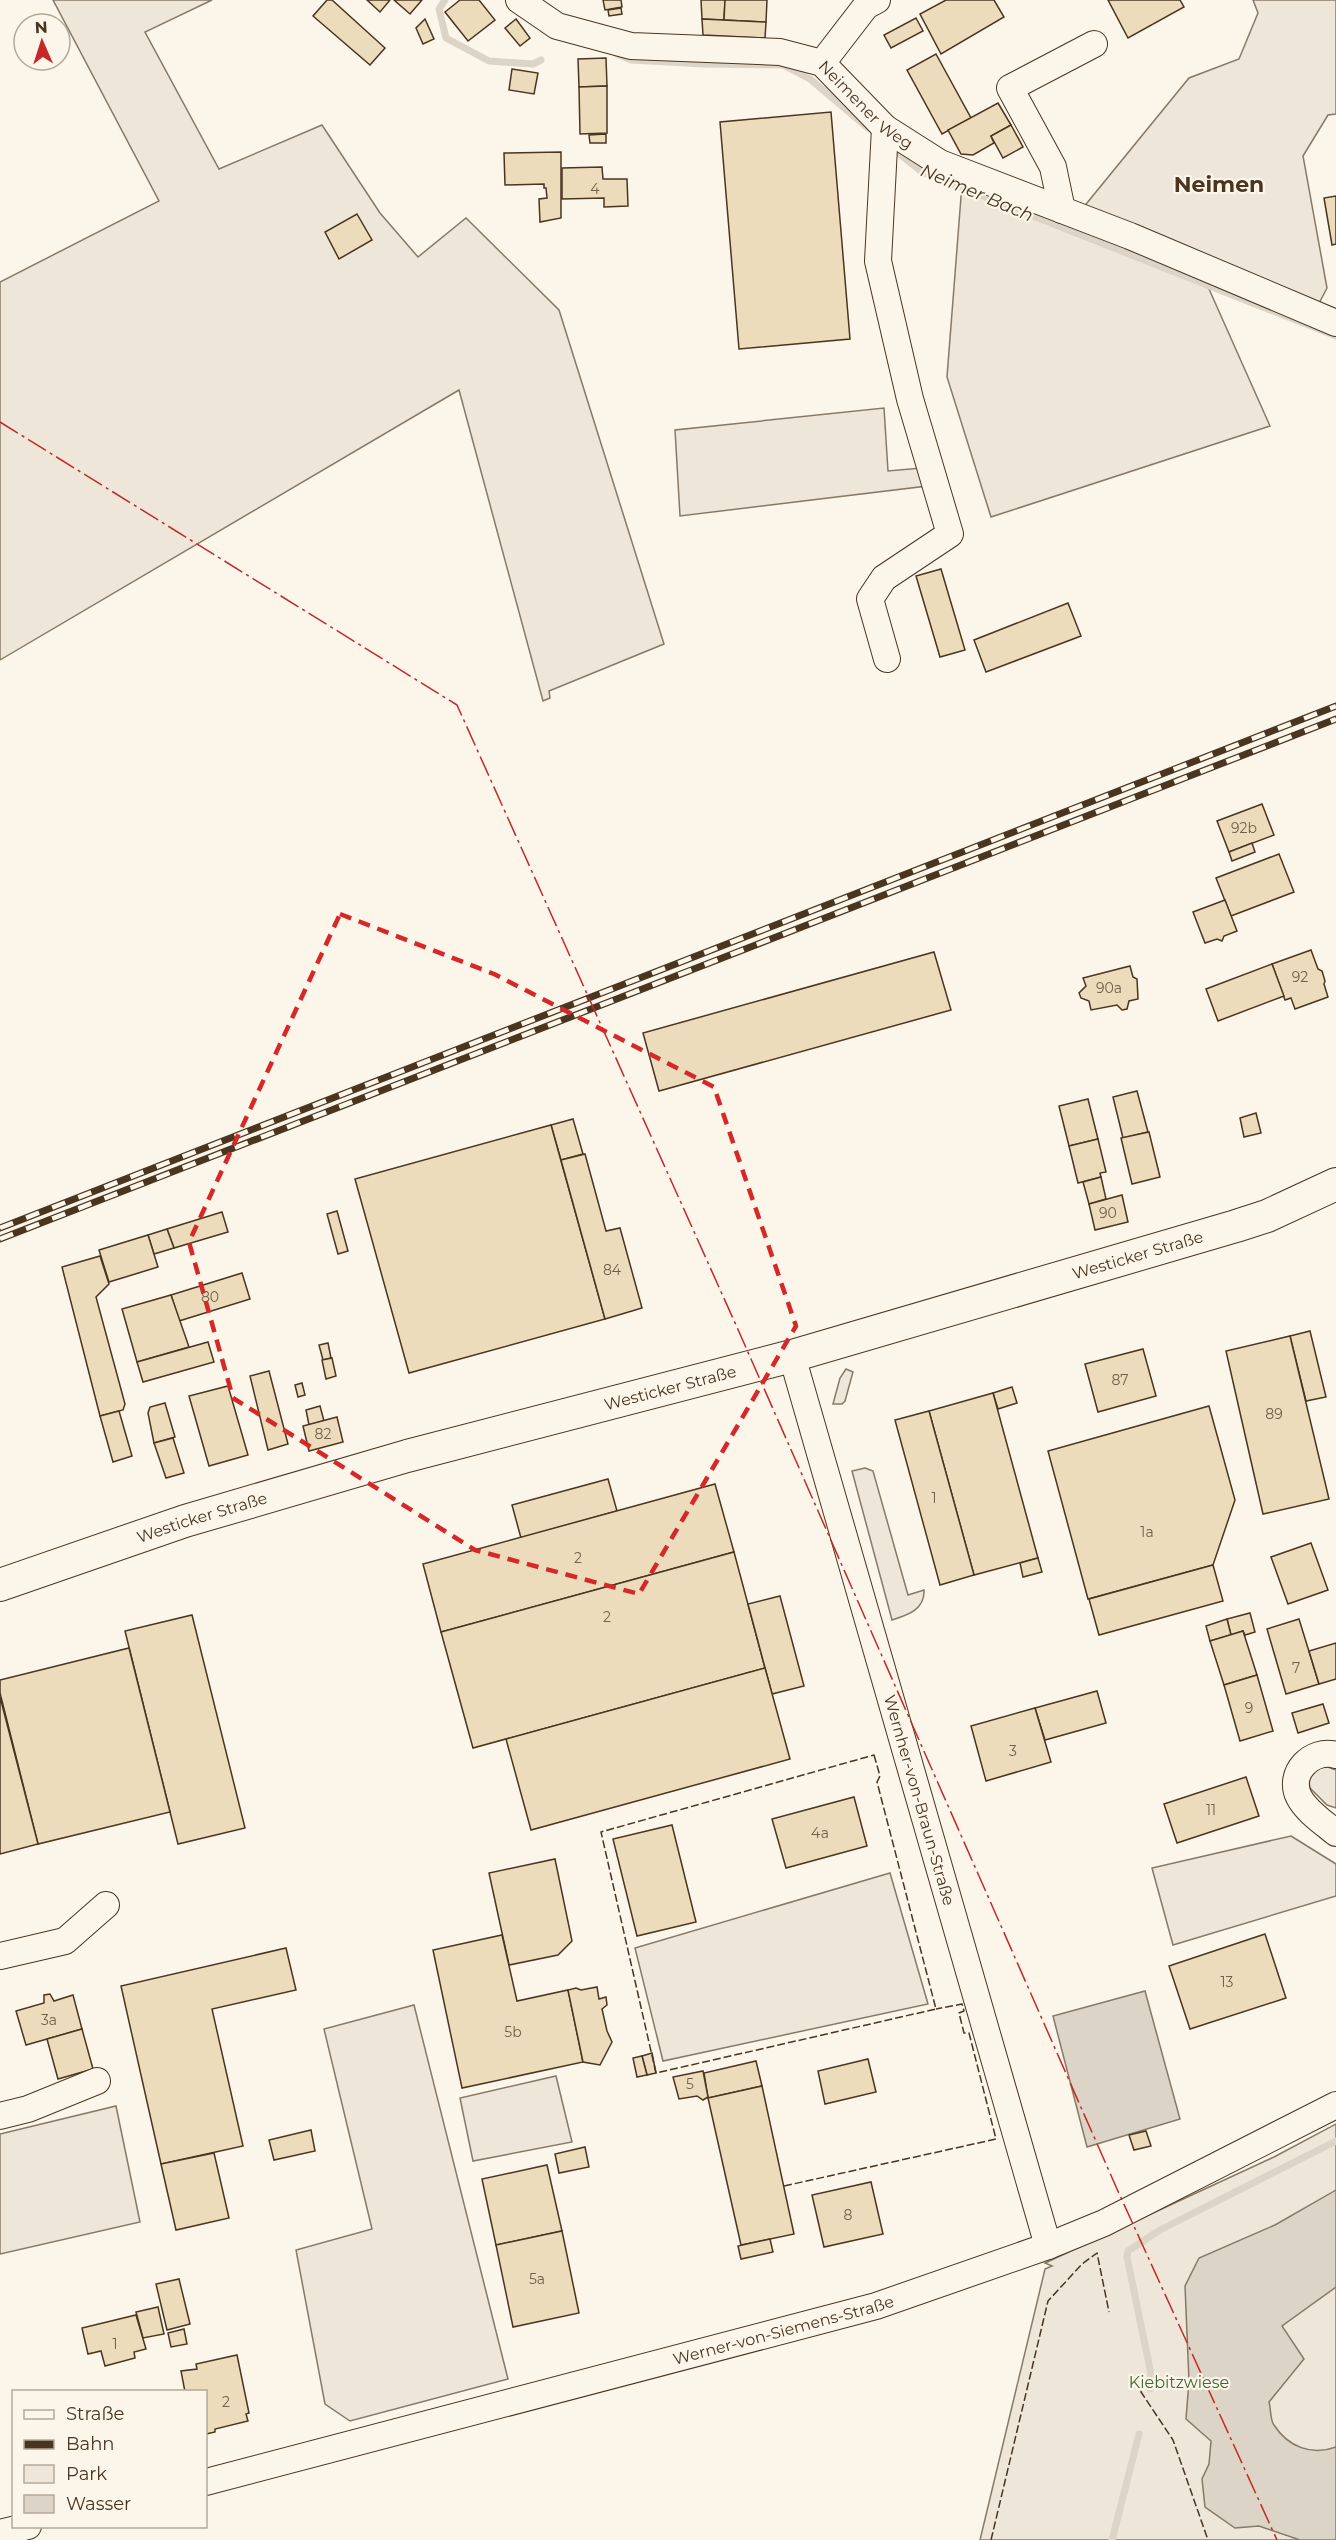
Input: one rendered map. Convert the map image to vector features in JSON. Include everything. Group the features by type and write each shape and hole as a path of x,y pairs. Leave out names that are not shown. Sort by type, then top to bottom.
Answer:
{"main road":[{"name":"Westicker Straße","path":"0,1585 185,1521 396,1459 792,1356 1247,1223 1336,1184"}],"street":[{"name":"Neimener Weg","path":"519,0 557,26 631,46 780,52 822,63 885,128 940,163 1130,236 1336,322"},
{"path":"822,63 866,6 877,0"},
{"path":"1062,210 1053,167 1010,88 1094,44"},
{"path":"885,128 878,261 910,399 950,534 884,578 870,599 887,659"},
{"name":"Wernher-von-Braun-Straße","path":"792,1356 1048,2246"},
{"path":"1336,1755 1330,1753 1313,1757 1301,1767 1296,1782 1299,1797 1336,1833"},
{"path":"0,1956 65,1941 106,1905"},
{"path":"0,2116 28,2109 97,2081"},
{"name":"Werner-von-Siemens-Straße","path":"207,2482 866,2308 1048,2246 1104,2223 1336,2105"},
{"path":"0,2534 21,2528"}],"highlighted area":[{"path":"340,914 494,974 714,1087 796,1326 639,1594 475,1550 233,1398 189,1242"}],"green space":[{"path":"53,0 212,0 145,32 219,169 322,125 380,213 418,257 466,218 559,310 664,644 549,691 550,698 543,701 459,390 0,660 0,282 159,201 72,36 72,12 59,12"},
{"path":"1253,0 1336,0 1336,114 1328,115 1303,156 1327,288 1315,311 1078,214 1189,78 1239,59 1258,13"},
{"path":"962,184 1205,280 1270,426 991,517 947,377"},
{"path":"884,408 888,471 921,468 927,486 680,516 675,430"},
{"path":"846,1369 853,1372 845,1401 842,1404 833,1404 840,1378"},
{"path":"865,1468 873,1471 908,1595 924,1590 922,1602 914,1611 892,1620 852,1471"},
{"path":"1325,1766 1336,1770 1336,1808 1327,1805 1310,1788 1312,1774"},
{"path":"1291,1836 1336,1864 1336,1896 1173,1945 1152,1868"},
{"path":"890,1873 928,2004 663,2061 635,1948"},
{"path":"414,2005 508,2379 350,2421 325,2404 296,2250 372,2229 324,2029"},
{"path":"556,2076 572,2142 473,2161 460,2098"},
{"path":"116,2106 140,2222 0,2254 0,2134"},
{"name":"Kiebitzwiese","path":"1336,2124 1336,2540 980,2540 1045,2269 1052,2266 1045,2263 1274,2157"}],"water":[{"path":"1145,1991 1180,2119 1087,2147 1053,2016"},
{"path":"1336,2190 1336,2287 1282,2326 1304,2359 1269,2402 1273,2423 1280,2433 1293,2444 1310,2450 1327,2450 1336,2447 1336,2540 1300,2540 1259,2526 1235,2528 1205,2507 1202,2479 1209,2464 1211,2441 1186,2419 1189,2381 1185,2286 1199,2258 1275,2225"}],"building":[{"path":"327,0 332,0 385,48 370,65 313,16"},
{"path":"367,0 390,0 380,12"},
{"path":"394,0 422,0 410,14"},
{"path":"460,0 479,0 495,20 468,41 445,12"},
{"path":"603,0 621,0 622,7 605,10"},
{"path":"701,0 725,0 724,20 702,19"},
{"path":"725,0 767,0 766,22 724,20"},
{"path":"946,0 994,0 1004,17 941,54 920,14"},
{"path":"1108,0 1180,0 1184,7 1128,38"},
{"path":"621,8 622,14 609,16 608,10"},
{"path":"916,18 923,31 891,48 884,35"},
{"path":"425,19 434,39 423,44 416,28"},
{"path":"516,19 530,38 520,46 505,28"},
{"path":"702,19 766,22 765,38 703,35"},
{"path":"936,54 971,118 942,134 907,70"},
{"path":"606,58 607,86 579,87 578,59"},
{"path":"512,69 538,73 534,94 509,90"},
{"path":"607,86 607,133 580,134 579,87"},
{"path":"998,103 1011,125 991,136 994,143 973,155 961,154 948,130"},
{"path":"831,112 850,339 739,349 720,122"},
{"path":"1011,125 1023,147 1003,158 991,136"},
{"path":"606,134 606,143 590,143 589,135"},
{"path":"561,152 561,218 540,222 539,199 547,198 544,184 505,185 504,153"},
{"path":"602,167 603,179 627,179 628,206 604,207 604,198 562,199 562,168"},
{"path":"1336,196 1336,244 1332,245 1324,198"},
{"path":"357,214 372,240 339,259 325,232"},
{"path":"941,569 965,650 940,657 916,576"},
{"path":"1068,603 1081,636 986,672 974,640"},
{"path":"1262,804 1274,835 1229,852 1217,821"},
{"path":"1252,843 1255,852 1232,861 1229,852"},
{"path":"1279,854 1294,892 1231,916 1216,878"},
{"path":"1225,900 1237,931 1224,936 1222,941 1217,939 1205,943 1193,912"},
{"path":"1311,950 1318,969 1322,971 1328,997 1295,1009 1291,998 1285,1000 1272,964"},
{"path":"934,952 951,1010 659,1091 643,1033"},
{"path":"1272,964 1284,996 1218,1021 1206,989"},
{"path":"1130,966 1133,977 1137,979 1138,999 1129,1001 1127,1009 1122,1010 1117,1005 1091,1010 1089,1001 1081,998 1079,993 1086,986 1083,978"},
{"path":"1137,1091 1148,1132 1123,1138 1113,1097"},
{"path":"1088,1099 1098,1139 1069,1146 1059,1106"},
{"path":"1256,1113 1261,1133 1244,1137 1240,1118"},
{"path":"573,1119 583,1154 561,1160 551,1125"},
{"path":"551,1125 605,1319 409,1373 355,1179"},
{"path":"1149,1132 1160,1177 1132,1184 1121,1138"},
{"path":"1098,1139 1106,1172 1100,1173 1101,1177 1078,1183 1069,1146"},
{"path":"585,1154 606,1231 620,1228 642,1308 605,1319 561,1160"},
{"path":"1101,1177 1106,1199 1089,1204 1083,1182"},
{"path":"1122,1195 1128,1222 1095,1230 1089,1204"},
{"path":"337,1211 348,1251 338,1254 327,1214"},
{"path":"222,1212 228,1232 174,1248 167,1229"},
{"path":"167,1229 174,1248 154,1254 148,1235"},
{"path":"148,1235 158,1267 109,1282 99,1250"},
{"path":"100,1256 109,1284 96,1297 125,1404 123,1410 100,1416 62,1267"},
{"path":"242,1273 250,1299 179,1321 171,1295"},
{"path":"171,1295 189,1347 137,1362 122,1309"},
{"path":"1310,1331 1326,1397 1306,1401 1290,1336"},
{"path":"1290,1336 1329,1499 1263,1514 1226,1351"},
{"path":"208,1342 214,1362 143,1382 137,1362"},
{"path":"328,1343 331,1358 323,1360 319,1345"},
{"path":"1143,1349 1156,1396 1098,1412 1085,1364"},
{"path":"332,1358 336,1376 326,1379 322,1360"},
{"path":"269,1371 288,1444 268,1450 250,1376"},
{"path":"302,1383 305,1395 298,1397 295,1385"},
{"path":"228,1386 248,1455 209,1466 189,1396"},
{"path":"1012,1387 1017,1403 998,1409 993,1393"},
{"path":"993,1393 1038,1558 974,1575 929,1411"},
{"path":"165,1403 175,1437 154,1443 148,1413 150,1407"},
{"path":"320,1406 324,1421 309,1425 306,1410"},
{"path":"1209,1406 1235,1500 1213,1565 1088,1599 1048,1451"},
{"path":"119,1411 132,1456 113,1462 100,1416"},
{"path":"929,1411 974,1575 940,1585 895,1420"},
{"path":"337,1417 343,1442 309,1451 303,1426"},
{"path":"173,1438 184,1473 166,1478 154,1443"},
{"path":"608,1479 617,1511 521,1538 512,1505"},
{"path":"715,1484 734,1552 441,1632 423,1564"},
{"path":"1311,1543 1328,1590 1288,1604 1271,1557"},
{"path":"734,1552 765,1668 473,1748 441,1632"},
{"path":"1038,1558 1042,1572 1023,1577 1020,1563"},
{"path":"1213,1565 1223,1601 1099,1635 1089,1599"},
{"path":"780,1596 804,1686 772,1694 748,1604"},
{"path":"1250,1613 1255,1632 1245,1635 1243,1631 1231,1635 1227,1619"},
{"path":"192,1615 245,1828 178,1844 125,1631"},
{"path":"1227,1619 1231,1635 1210,1641 1206,1626"},
{"path":"1299,1619 1319,1684 1286,1694 1267,1629"},
{"path":"1243,1631 1257,1675 1224,1685 1210,1641"},
{"path":"1336,1643 1336,1679 1319,1684 1309,1651"},
{"path":"129,1648 170,1812 38,1844 0,1693 0,1680"},
{"path":"765,1668 790,1759 531,1830 506,1739"},
{"path":"1257,1675 1273,1731 1240,1741 1224,1685"},
{"path":"1097,1691 1106,1723 1045,1740 1035,1708"},
{"path":"0,1697 38,1844 0,1854"},
{"path":"1323,1704 1329,1723 1298,1733 1292,1713"},
{"path":"1035,1708 1051,1762 986,1781 971,1726"},
{"path":"1246,1777 1259,1816 1177,1843 1164,1804"},
{"path":"854,1797 867,1846 786,1868 772,1819"},
{"path":"672,1825 696,1922 637,1936 613,1839"},
{"path":"555,1859 572,1941 558,1955 509,1965 489,1873"},
{"path":"1265,1934 1286,1998 1190,2029 1169,1966"},
{"path":"502,1935 517,2001 568,1990 583,2062 462,2088 433,1950"},
{"path":"286,1948 296,1990 212,2009 243,2146 161,2164 121,1986"},
{"path":"597,1987 599,1999 606,1997 607,2005 602,2009 612,2042 600,2065 583,2062 568,1990"},
{"path":"50,1994 54,2001 73,1995 82,2029 26,2045 16,2011 44,2003 44,1995"},
{"path":"82,2029 93,2069 58,2079 47,2039"},
{"path":"652,2053 656,2073 647,2075 642,2056"},
{"path":"642,2056 647,2075 637,2077 633,2058"},
{"path":"868,2059 876,2092 825,2104 818,2071"},
{"path":"756,2061 762,2086 708,2098 704,2073"},
{"path":"703,2071 708,2097 703,2100 697,2096 679,2099 673,2077"},
{"path":"762,2086 794,2234 741,2245 708,2098"},
{"path":"311,2130 315,2151 274,2160 269,2140"},
{"path":"1146,2131 1151,2146 1134,2150 1129,2135"},
{"path":"585,2147 589,2167 559,2173 555,2154"},
{"path":"214,2153 229,2218 176,2230 161,2164"},
{"path":"547,2165 562,2231 496,2245 482,2179"},
{"path":"871,2182 883,2234 824,2247 812,2195"},
{"path":"562,2231 579,2313 513,2327 496,2245"},
{"path":"770,2239 773,2252 741,2259 738,2246"},
{"path":"179,2279 190,2324 167,2330 156,2284"},
{"path":"158,2307 164,2334 143,2338 136,2312"},
{"path":"136,2315 146,2349 134,2352 135,2358 105,2366 101,2351 88,2354 82,2328"},
{"path":"184,2329 187,2344 171,2347 168,2333"},
{"path":"237,2355 249,2413 246,2414 248,2421 215,2429 215,2432 207,2434 207,2390 185,2390 181,2371 197,2369 196,2364"}],"waterway":[{"name":"Neimer Bach","path":"445,0 439,9 446,38 489,61 533,64 541,60"},
{"name":"Neimer Bach","path":"617,54 631,60 783,65 810,79 868,128"},
{"name":"Neimer Bach","path":"891,147 922,172 1336,336"},
{"path":"1150,2389 1151,2374 1127,2257 1128,2251 1160,2230 1336,2141"},
{"path":"1112,2540 1139,2434"}],"railway":[{"path":"0,1228 1336,706"},
{"path":"0,1239 1336,719"}],"fence":[{"path":"874,1755 880,1776 877,1782 936,2009 656,2073 601,1832 874,1755"},
{"path":"784,2186 996,2139 969,2033 964,2033 959,2013 964,2011 962,2004 936,2009"},
{"path":"991,2540 1048,2301 1082,2264 1097,2253 1109,2312"},
{"path":"1143,2380 1141,2392 1173,2440 1208,2540"}],"power":[{"path":"0,422 457,705 736,1325 1117,2189 1277,2540"}],"district":[{"name":"Neimen","path":"1219,184"}]}
